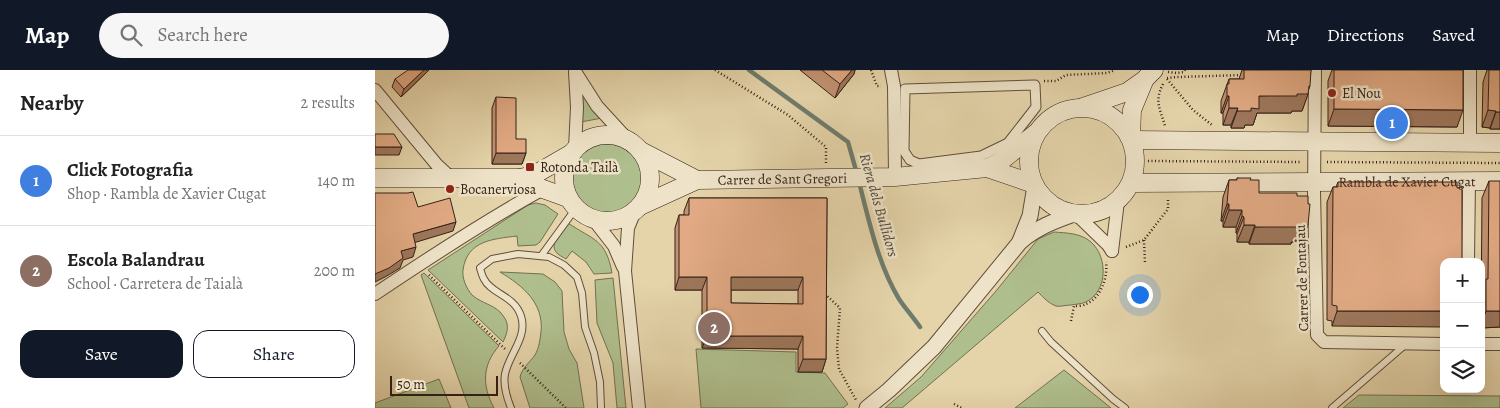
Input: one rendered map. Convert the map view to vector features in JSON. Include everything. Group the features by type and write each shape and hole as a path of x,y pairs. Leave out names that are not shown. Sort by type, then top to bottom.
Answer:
{"main road":[{"path":"1080,108 1096,110 1111,116 1125,128 1131,139 1136,160 1136,168 1131,183 1118,201 1100,212 1090,214 1075,214 1064,211 1044,199 1034,185 1030,173 1029,158 1032,143 1046,122 1055,116 1065,111 1080,108 1127,92 1156,74"},
{"path":"1131,139 1132,110 1156,74"},
{"name":"Carrer de Sant Gregori","path":"637,209 697,180 888,177 987,168 1001,161 1037,133"},
{"path":"375,178 520,178 534,175 574,151 584,142 597,136 612,136 621,138 635,147 646,159 650,180 648,192 637,209 626,217 608,221 585,216 572,203 520,178"},
{"path":"1131,139 1500,143"},
{"name":"Carrer de Sant Gregori","path":"635,147 697,180"},
{"path":"572,203 564,185 564,172 574,151"},
{"name":"Carrer de Sant Gregori","path":"987,168 1034,185"},
{"name":"Rambla de Xavier Cugat","path":"1131,183 1500,181"}],"street":[{"path":"888,177 894,86 891,70"},
{"path":"1315,70 1315,182"},
{"path":"1470,70 1470,142"},
{"path":"575,71 597,106 635,147"},
{"path":"574,151 577,107 575,71"},
{"path":"1035,85 1035,107 1008,143 981,156 919,164 910,160 905,151 905,89 1035,85"},
{"path":"375,90 437,165 451,178"},
{"path":"1469,180 1469,258"},
{"name":"Carrer de Fontajau","path":"1315,182 1317,335 1324,342 1440,344"},
{"path":"1020,242 1030,216 1034,185"},
{"path":"375,294 505,210 543,189"},
{"path":"1112,252 1118,201"},
{"path":"637,209 628,228 625,271 639,408"},
{"path":"862,405 913,368 934,347 1020,242 1030,233 1049,223 1075,214 1108,245 1112,252"},
{"path":"593,219 614,246 625,271"},
{"path":"1485,344 1500,344"}],"lane":[{"path":"541,256 572,203"},
{"path":"511,408 505,375 511,355 523,335 522,317 514,302 484,280 480,268 492,259 518,254 549,257 564,265 577,277 582,293 585,327 594,353 600,382 601,408"},
{"path":"1042,331 1051,342 1125,408"},
{"path":"1332,408 1407,344"}],"path":[{"path":"715,70 788,115 825,147 832,178"},
{"path":"1156,74 1161,70"},
{"path":"1156,74 1184,72 1185,70"},
{"path":"1156,74 1166,78 1193,110 1217,129"},
{"path":"1144,240 1145,263"},
{"path":"1071,321 1074,306 1086,304 1097,295 1106,278 1107,264 1104,254 1112,252"},
{"path":"419,265 566,408"},
{"path":"825,294 840,308 837,348 839,369 850,391 862,405"},
{"path":"954,404 962,408"}],"green space":[{"path":"580,86 602,118 581,122"},
{"path":"614,144 627,150 636,159 640,165 642,179 640,193 632,204 621,212 600,214 593,212 582,204 574,193 572,172 574,165 582,154 593,146"},
{"path":"536,203 545,205 558,214 540,242 536,245 518,246 517,236 491,240 470,252 463,270 465,283 472,295 493,307 506,320 507,329 503,342 428,270 528,205"},
{"path":"568,223 591,237 602,247 606,253 612,273 594,274 586,262 572,251 566,259 557,253 554,248 555,241"},
{"path":"1054,232 1083,237 1097,248 1103,265 1103,274 1102,282 1093,297 1083,303 1058,306 1048,302 1038,292 902,408 885,408 921,377 996,291 1038,239"},
{"path":"500,272 543,274 555,282 562,291 564,332 569,349 577,363 584,408 530,408 520,377 524,368 535,355 538,347 541,332 539,312 524,289"},
{"path":"424,273 499,346 489,361 486,376 487,392 494,408 469,408 421,275"},
{"path":"613,278 626,408 617,408 613,363 597,323 595,280"},
{"path":"696,349 796,352 796,372 825,373 848,404 843,408 701,408"},
{"path":"1064,370 1111,408 1015,408"},
{"path":"439,379 451,408 375,408 375,403"},
{"path":"1359,395 1500,396 1500,408 1343,408"}],"building":[{"path":"408,70 424,70 404,89 395,79"},
{"path":"822,70 852,70 840,84"},
{"path":"1244,70 1311,70 1308,94 1297,94 1297,96 1259,96 1259,109 1251,108 1251,111 1237,111 1238,108 1229,108 1227,84 1229,84 1229,79 1244,79"},
{"path":"1334,70 1463,70 1463,110 1334,109"},
{"path":"1489,70 1500,70 1500,112 1488,110"},
{"path":"496,97 516,98 516,139 526,139 526,153 496,153"},
{"path":"375,134 394,134 402,147 375,147"},
{"path":"1237,178 1259,180 1259,193 1297,193 1297,196 1308,196 1308,204 1310,204 1308,225 1297,225 1297,227 1255,227 1255,225 1244,225 1242,210 1229,210 1229,204 1227,204 1229,180 1237,180"},
{"path":"1489,181 1500,181 1500,311 1486,311"},
{"path":"1338,182 1457,182 1457,188 1462,187 1462,258 1440,258 1440,311 1337,311 1337,306 1332,305 1333,187 1338,187"},
{"path":"413,192 418,207 450,198 456,222 413,234 416,247 401,251 403,258 389,268 375,274 375,193"},
{"path":"689,198 827,198 826,359 803,359 803,336 707,336 707,277 679,277 679,215 689,215","holes":["731,277 803,277 803,304 731,303"]}],"waterway":[{"name":"Riera dels Bullidors","path":"749,70 848,142 857,174"},
{"name":"Riera dels Bullidors","path":"859,182 885,271 899,299 920,327"}],"place":[{"name":"El Nou","path":"1332,93"},
{"name":"Click Fotografia","path":"1392,123"},
{"name":"Rotonda Tailà","path":"530,167"},
{"name":"Bocanerviosa","path":"450,189"},
{"name":"Escola Balandrau","path":"714,328"}]}
